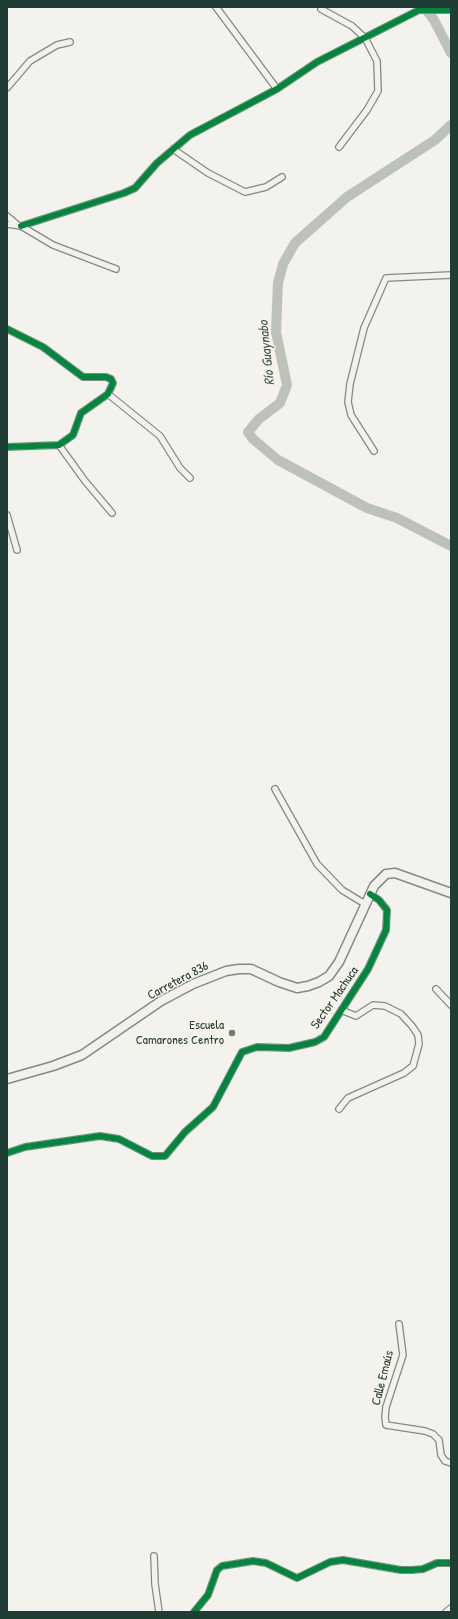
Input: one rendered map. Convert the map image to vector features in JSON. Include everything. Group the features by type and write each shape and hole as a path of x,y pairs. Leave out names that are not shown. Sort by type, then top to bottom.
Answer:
{"street":[{"path":"216,7 277,89"},
{"path":"321,9 352,26 365,38 377,61 378,91 367,110 339,147"},
{"path":"7,224 20,226 124,193 135,188 156,163 190,135 277,89 317,62 419,10 451,10"},
{"path":"7,88 30,61 57,45 70,42"},
{"path":"173,149 208,173 245,192 266,187 282,177"},
{"path":"7,216 20,226 53,245 116,269"},
{"path":"374,451 351,415 348,402 350,384 364,328 386,278 451,275"},
{"path":"7,329 43,347 83,377 111,379 113,383 108,394 81,412 73,435 59,445 7,447"},
{"path":"108,394 160,436 180,468 190,478"},
{"path":"59,445 85,481 112,513"},
{"path":"7,515 17,550"},
{"path":"275,789 317,864 342,890 366,904"},
{"name":"Carretera 836","path":"7,1079 53,1066 82,1055 161,1001 192,984 226,971 251,969 279,982 297,988 319,982 329,976 339,962 374,886 380,879 391,872 451,893"},
{"name":"Sector Machuca","path":"7,1153 25,1147 100,1136 119,1139 152,1156 165,1156 185,1132 213,1107 242,1052 257,1047 289,1048 316,1042 324,1037 368,969 386,930 387,910 379,900 370,894"},
{"path":"436,989 451,1005"},
{"path":"339,1109 348,1098 404,1073 414,1066 419,1044 418,1035 412,1026 400,1014 385,1006 373,1005 356,1016 341,1010"},
{"name":"Calle Emaús","path":"399,1324 403,1355 386,1407 386,1425 425,1431 433,1434 439,1440 440,1455 445,1461 451,1464"},
{"path":"154,1556 155,1584 159,1612"},
{"path":"194,1612 208,1594 217,1570 222,1566 253,1562 266,1563 297,1578 330,1562 343,1560 401,1570 423,1569 437,1562 451,1562"},
{"path":"446,1612 451,1608"}],"waterway":[{"name":"Río Guaynabo","path":"424,7 434,20 451,53"},
{"name":"Río Guaynabo","path":"451,125 435,140 347,197 295,243 283,264 278,283 276,332 287,385 280,403 259,419 248,432 253,439 278,460 367,508 397,518 451,546"}],"cycle path":[{"path":"21,226 124,193 135,188 157,163 190,135 277,89 317,62 419,10 451,10"},
{"path":"7,329 43,347 83,377 106,377 111,379 113,383 108,394 81,413 73,435 59,445 7,447"},
{"path":"7,1153 25,1147 100,1136 119,1139 152,1156 165,1156 185,1132 213,1107 242,1052 257,1047 289,1048 315,1042 324,1037 368,969 386,930 387,910 379,900 370,894"},
{"path":"194,1612 208,1595 217,1570 222,1566 253,1561 266,1563 297,1578 330,1562 343,1560 401,1570 423,1569 437,1563 451,1563"}],"place":[{"name":"Escuela Camarones Centro","path":"232,1033"}]}
